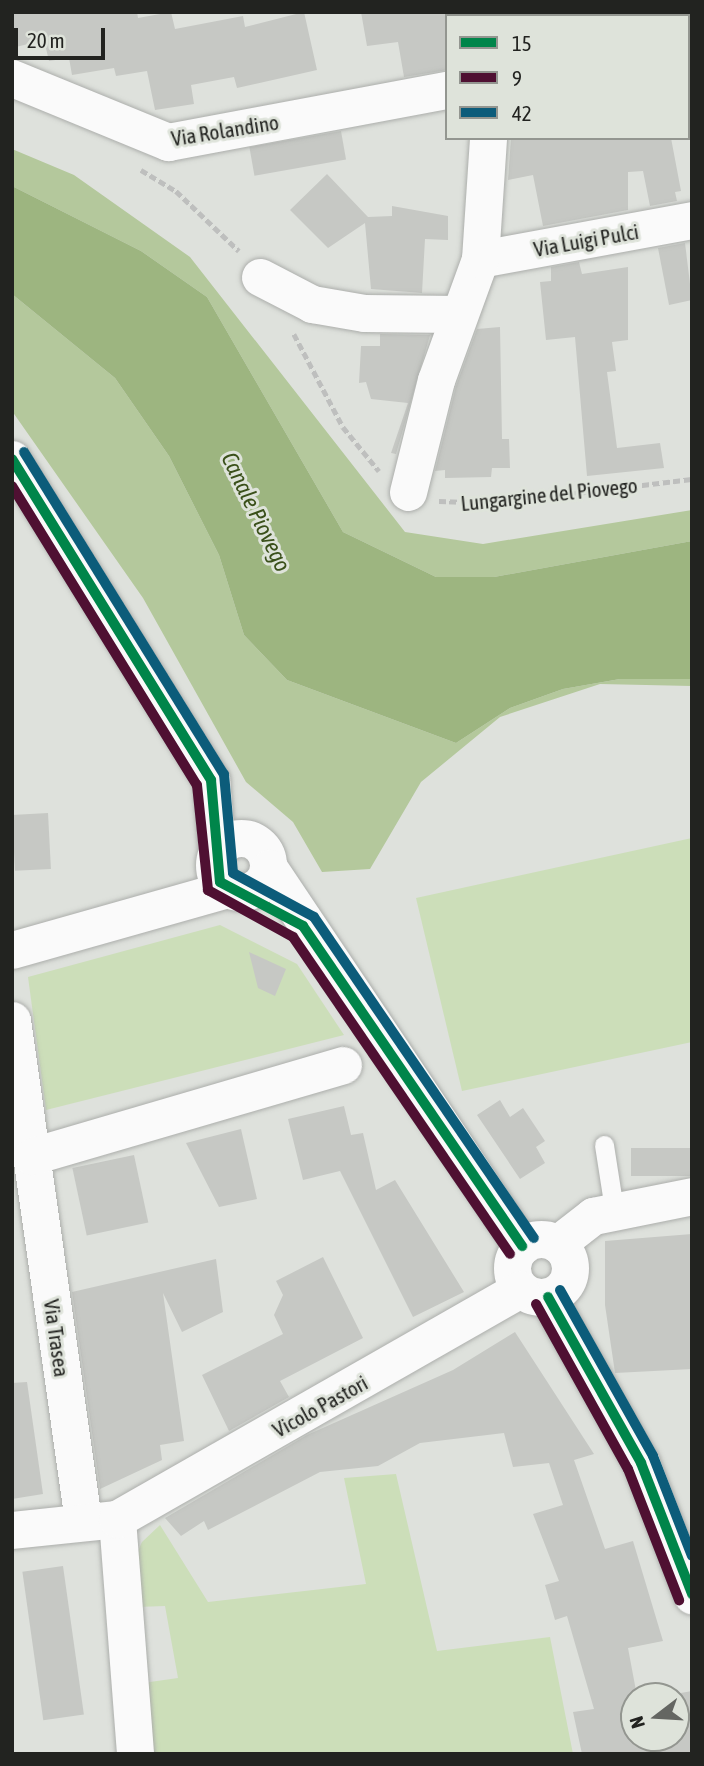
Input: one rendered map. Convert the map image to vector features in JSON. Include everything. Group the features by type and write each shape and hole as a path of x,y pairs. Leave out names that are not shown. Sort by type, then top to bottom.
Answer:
{"street":[{"name":"Via Rolandino","path":"12,78 168,142 445,90"},
{"path":"408,492 459,314 480,259 488,140"},
{"name":"Via Luigi Pulci","path":"480,259 692,220"},
{"path":"260,276 312,304 363,313 459,314"},
{"path":"12,459 216,796 262,854 298,921 539,1245 568,1257 570,1274 534,1293"},
{"path":"216,796 224,874"},
{"path":"12,950 171,901 224,874 234,838 262,854"},
{"path":"224,874 258,887 262,854"},
{"path":"224,874 298,921"},
{"name":"Via Trasea","path":"12,1020 32,1156 100,1520"},
{"path":"32,1156 343,1065"},
{"path":"692,1196 614,1209 593,1216 539,1245 512,1272 534,1293 641,1463 692,1595"},
{"name":"Vicolo Pastori","path":"100,1520 534,1293"},
{"path":"12,1530 100,1520 135,1754"}],"lane":[{"path":"604,1145 614,1209"}],"path":[{"name":"Lungargine del Piovego","path":"408,492 469,504 692,480"}],"shaded area":[{"path":"12,149 74,175 190,257 405,532 483,544 692,510 692,541 494,577 436,577 343,532 207,297 141,251 12,186"},
{"path":"12,294 115,378 169,456 219,555 244,635 287,680 456,743 510,708 563,689 620,679 690,679 692,686 600,684 500,717 421,782 370,869 322,872 293,822 246,782 143,598 12,411"},
{"path":"692,838 692,1042 462,1091 416,898"},
{"path":"220,925 297,964 344,1035 46,1110 28,977"},
{"path":"396,1474 437,1651 550,1637 573,1754 151,1754 143,1683 178,1678 165,1606 137,1607 132,1564 142,1542 160,1525 208,1602 366,1584 344,1478"}],"water":[{"name":"Canale Piovego","path":"12,186 141,251 207,297 343,532 436,577 494,577 692,541 692,679 620,679 563,689 510,708 456,743 287,680 244,635 219,555 169,456 115,378 12,294"}],"building":[{"path":"12,12 137,12 138,18 171,12 175,29 243,16 245,27 304,12 317,70 237,88 234,77 191,85 194,104 155,110 147,71 116,76 114,68 72,75 69,58 49,61 44,40 12,48"},
{"path":"361,12 447,12 445,70 404,77 398,42 367,46"},
{"path":"341,131 346,160 254,176 249,147"},
{"path":"511,140 671,140 681,191 675,192 677,201 650,206 643,171 628,172 628,210 543,226 533,175 508,180"},
{"path":"327,174 368,217 392,216 392,206 448,216 448,240 425,239 422,293 371,289 365,223 328,248 290,210"},
{"path":"685,243 692,300 669,305 658,248"},
{"path":"579,262 582,274 628,267 628,340 612,342 616,371 607,372 617,448 660,443 664,468 587,476 575,337 546,340 540,282 551,281 551,267"},
{"path":"500,327 502,439 509,439 510,468 492,468 491,477 445,478 445,470 435,471 456,386 477,329"},
{"path":"380,334 430,335 396,454 391,453 408,403 371,399 366,382 359,383 361,346 380,346"},
{"path":"48,813 51,869 15,871 12,815"},
{"path":"249,952 286,969 275,996 258,988"},
{"path":"500,1100 510,1117 523,1108 545,1141 536,1147 545,1163 520,1179 477,1115"},
{"path":"344,1106 351,1135 363,1133 376,1190 395,1180 464,1292 413,1317 340,1171 303,1180 288,1119"},
{"path":"241,1129 257,1199 219,1207 186,1143"},
{"path":"631,1148 692,1148 692,1176 631,1176"},
{"path":"134,1155 148,1222 87,1236 72,1168"},
{"path":"692,1234 692,1369 615,1373 605,1305 605,1241"},
{"path":"323,1257 363,1338 280,1381 289,1397 229,1431 202,1375 283,1334 274,1315 283,1295 276,1281"},
{"path":"216,1259 223,1312 182,1332 163,1293 184,1441 160,1445 162,1460 100,1489 72,1292"},
{"path":"515,1332 594,1454 574,1460 605,1549 633,1541 663,1641 628,1648 634,1682 620,1682 620,1752 690,1752 692,1691 692,1754 582,1754 573,1712 594,1709 567,1616 555,1620 545,1585 559,1581 533,1514 563,1505 549,1463 513,1467 504,1433 420,1443 378,1466 320,1472 208,1530 204,1521 181,1536 165,1518 307,1435 453,1370"},
{"path":"27,1382 43,1494 12,1499 12,1383"},
{"path":"63,1566 84,1715 43,1720 22,1572"}],"transit line":[{"name":"42","path":"24,452 224,774 233,873 314,917 534,1238"},
{"name":"15","path":"12,459 211,780 220,882 303,926 522,1246"},
{"name":"9","path":"12,486 197,785 208,890 293,937 510,1254"},
{"name":"42","path":"560,1290 653,1456 692,1556"},
{"name":"15","path":"548,1297 641,1463 692,1594"},
{"name":"9","path":"536,1304 628,1469 679,1600"}]}
